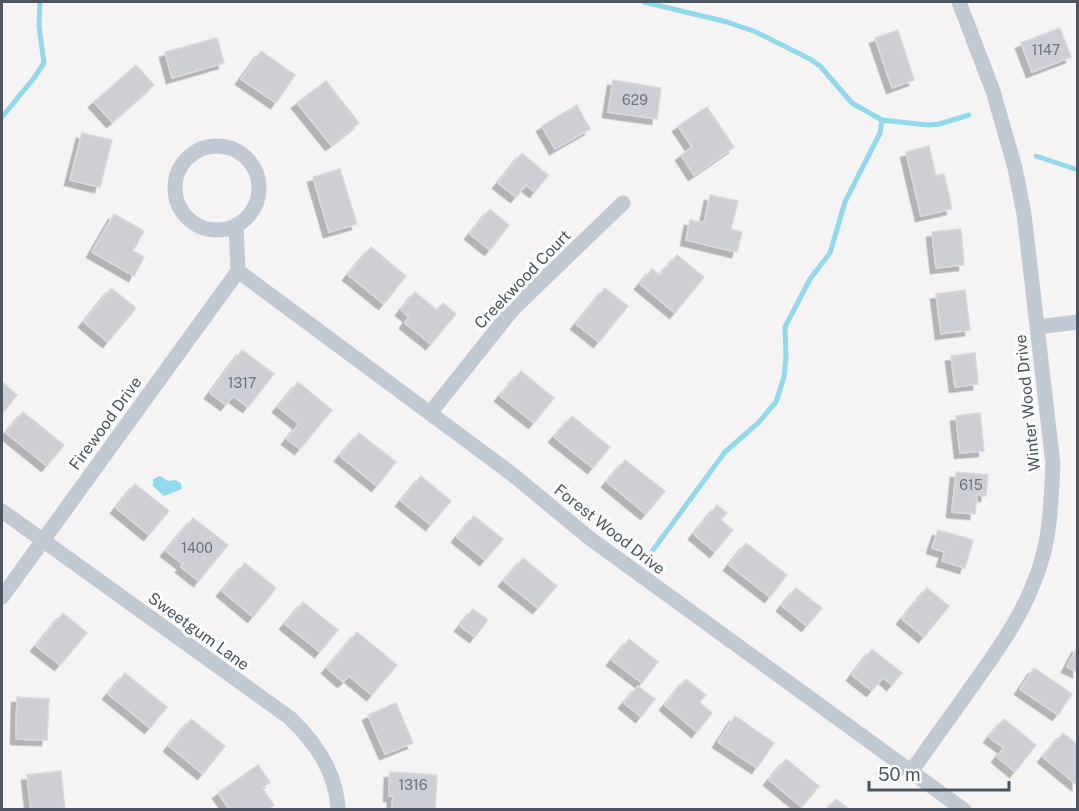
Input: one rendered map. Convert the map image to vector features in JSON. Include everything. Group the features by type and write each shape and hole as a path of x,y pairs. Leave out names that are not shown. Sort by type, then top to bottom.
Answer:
{"street":[{"name":"Winter Wood Drive","path":"911,772 1007,638 1022,611 1042,559 1048,532 1053,464 1024,214 1015,168 993,91 960,2"},
{"path":"215,146 228,147 236,150 254,167 259,185 258,196 248,216 236,225 224,230 213,230 200,226 185,216 177,204 174,190 175,180 187,157 196,151 215,146"},
{"name":"Creekwood Court","path":"430,413 513,309 623,203"},
{"path":"236,225 238,272"},
{"name":"Forest Wood Drive","path":"238,272 512,474 588,537 964,810"},
{"name":"Firewood Drive","path":"2,597 238,272"},
{"path":"1037,327 1077,322"},
{"name":"Sweetgum Lane","path":"2,511 290,718 308,735 329,771 338,810"}],"water":[{"path":"160,476 168,481 175,480 181,483 182,489 164,496 153,486 153,479"}],"building":[{"path":"1060,28 1071,57 1032,72 1021,43"},
{"path":"898,30 914,80 892,88 875,38"},
{"path":"217,38 224,63 172,78 165,52"},
{"path":"261,51 295,75 276,103 241,79"},
{"path":"136,65 154,85 112,122 94,102"},
{"path":"613,80 661,88 657,119 608,112"},
{"path":"326,81 359,123 331,145 297,103"},
{"path":"577,105 590,129 555,149 542,126"},
{"path":"707,107 734,147 694,175 681,155 692,147 678,126"},
{"path":"82,133 112,140 100,187 70,180"},
{"path":"929,146 936,176 944,174 952,209 921,216 906,152"},
{"path":"522,153 548,175 535,192 526,185 516,197 498,183"},
{"path":"340,169 357,224 329,232 313,177"},
{"path":"710,195 738,201 731,229 742,232 737,252 686,240 690,220 704,223"},
{"path":"490,209 509,225 490,250 470,234"},
{"path":"114,214 144,231 133,251 144,257 134,276 92,252"},
{"path":"961,229 964,265 936,268 932,232"},
{"path":"371,247 406,276 384,304 348,275"},
{"path":"677,255 704,277 675,313 640,284 652,269 660,275"},
{"path":"111,288 136,308 108,342 84,322"},
{"path":"605,288 628,306 599,342 576,324"},
{"path":"965,290 970,330 941,334 936,294"},
{"path":"415,292 437,310 443,303 456,314 431,344 405,323 409,317 401,310"},
{"path":"242,350 274,374 248,407 233,396 226,405 210,393"},
{"path":"975,353 978,384 955,387 951,356"},
{"path":"521,371 554,398 534,423 500,396"},
{"path":"2,382 17,395 2,414"},
{"path":"298,382 332,410 300,449 287,439 299,424 278,407"},
{"path":"23,412 64,445 47,466 6,433"},
{"path":"980,413 984,451 960,453 956,416"},
{"path":"572,416 610,447 593,468 554,437"},
{"path":"359,433 396,462 377,486 340,456"},
{"path":"625,460 665,491 646,514 607,482"},
{"path":"956,472 988,475 986,496 977,495 975,514 952,512"},
{"path":"421,476 451,501 431,525 401,501"},
{"path":"135,484 169,511 149,535 116,508"},
{"path":"717,505 727,513 721,520 733,530 715,552 694,534"},
{"path":"474,516 503,539 485,560 457,537"},
{"path":"193,518 228,545 199,581 181,567 183,564 166,551"},
{"path":"938,530 973,540 965,568 942,561 945,552 932,548"},
{"path":"746,543 787,575 770,597 729,565"},
{"path":"523,558 557,586 538,608 504,581"},
{"path":"245,563 276,588 253,617 222,591"},
{"path":"796,588 822,608 807,626 782,606"},
{"path":"927,588 949,606 924,637 902,619"},
{"path":"303,602 338,630 320,652 285,624"},
{"path":"473,609 488,620 475,637 460,626"},
{"path":"63,613 87,633 60,665 36,646"},
{"path":"357,632 397,665 372,695 349,676 343,682 327,668"},
{"path":"629,639 658,662 642,683 612,660"},
{"path":"1078,646 1078,672 1067,667"},
{"path":"872,649 902,673 892,685 883,677 872,691 852,675"},
{"path":"1034,668 1072,694 1058,715 1020,689"},
{"path":"125,673 167,707 150,728 108,694"},
{"path":"686,679 706,695 699,702 712,713 697,732 665,705"},
{"path":"638,686 655,699 641,717 624,703"},
{"path":"17,697 49,699 47,740 16,739"},
{"path":"396,703 413,743 385,754 368,715"},
{"path":"735,716 774,743 757,768 718,742"},
{"path":"191,719 225,746 203,774 169,746"},
{"path":"1004,719 1036,745 1015,772 997,757 1004,748 989,737"},
{"path":"1063,733 1078,745 1077,785 1043,757"},
{"path":"786,759 819,786 802,807 769,780"},
{"path":"258,765 270,782 262,788 274,805 268,810 230,810 218,793"},
{"path":"61,771 65,810 31,810 27,775"},
{"path":"390,772 437,775 435,810 392,810 393,796 389,796"},
{"path":"836,799 850,810 827,810"}],"waterway":[{"path":"2,117 44,63 39,26 40,2"},
{"path":"644,2 727,22 756,32 810,59 820,66 852,103 882,120 928,125 969,115"},
{"path":"647,561 725,452 758,423 776,402 784,377 785,327 810,279 830,253 845,202 880,133 882,120"},
{"path":"1036,156 1078,170"}]}
